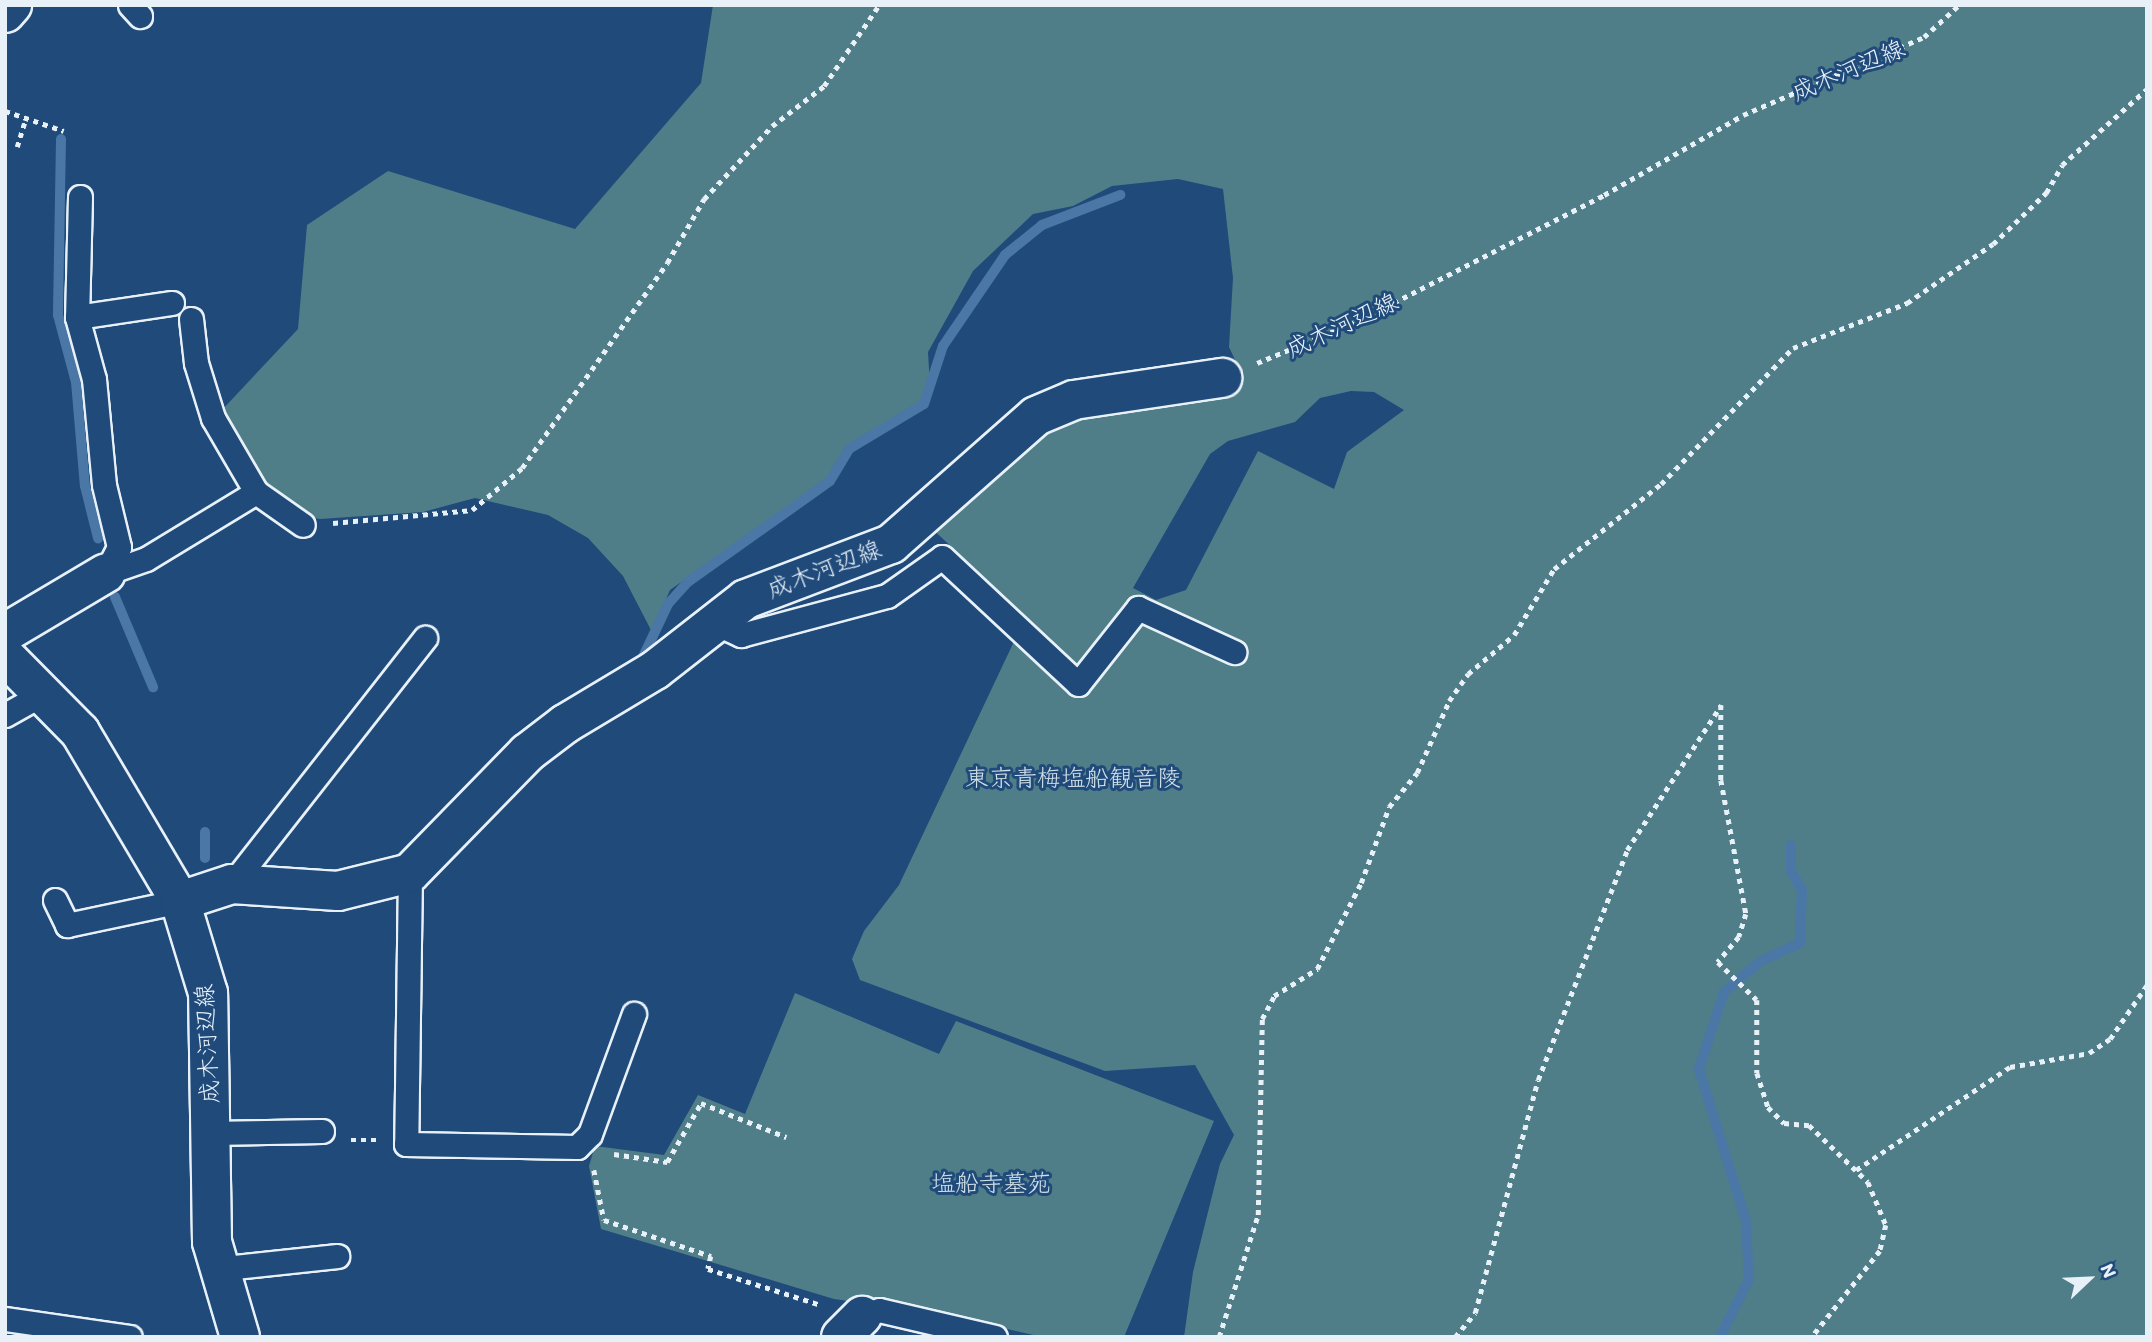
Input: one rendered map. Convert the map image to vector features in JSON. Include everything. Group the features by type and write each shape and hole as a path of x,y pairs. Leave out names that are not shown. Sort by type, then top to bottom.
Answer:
{"main road":[{"path":"5,13 12,5"},
{"name":"成木河辺線","path":"410,873 527,753 655,670 713,622 776,585 891,544 1036,416 1074,400 1222,378"},
{"path":"5,633 106,573"},
{"name":"成木河辺線","path":"5,656 46,692 97,757 180,901 208,993 216,1269 240,1337"},
{"path":"180,901 232,884 338,891 410,873"}],"lane":[{"path":"80,197 76,317 94,379 104,485 119,547 106,573"},
{"path":"76,317 172,303"},
{"path":"191,319 196,363 213,418 256,492 303,525"},
{"path":"106,573 146,559 256,492"},
{"path":"713,622 741,635 887,596 942,557 1078,684 1138,608 1234,652"},
{"path":"232,884 425,638"},
{"path":"5,715 46,692"},
{"path":"410,873 406,1144 584,1149 634,1014"},
{"path":"55,900 67,925 180,901"},
{"path":"211,1133 322,1131"},
{"path":"216,1269 337,1256"},
{"path":"851,1326 879,1310 995,1337"},
{"path":"5,1319 130,1337"}],"path":[{"path":"303,525 453,515 491,496 522,468 667,263 704,199 772,126 824,86 879,5"},
{"name":"成木河辺線","path":"1222,378 1358,321 1604,195 1742,115 1924,37 1959,5"},
{"path":"1219,1337 1258,1216 1262,1018 1274,996 1317,969 1361,883 1389,807 1417,773 1449,701 1468,674 1514,635 1554,569 1661,484 1793,348 1907,303 1993,244 2046,192 2062,165 2147,89"},
{"path":"5,111 64,131"},
{"path":"17,147 26,118"},
{"path":"1455,1337 1475,1313 1538,1080 1626,850 1721,705 1721,780 1746,914 1739,937 1718,961 1757,1000 1756,1073 1768,1107 1784,1123 1809,1125 1856,1170 1880,1200 1886,1224 1880,1251 1812,1337"},
{"path":"1856,1170 2010,1068 2089,1053 2110,1039 2147,985"},
{"path":"786,1137 701,1103 667,1162 584,1149 604,1220 711,1256 708,1269 851,1326"},
{"path":"322,1131 340,1140 406,1144"}],"green space":[{"name":"東京青梅塩船観音陵","path":"713,5 2147,5 2147,1337 1184,1337 1193,1272 1220,1164 1234,1135 1195,1065 1105,1071 860,980 852,959 864,931 899,885 1026,616 928,525 1037,423 1222,388 1243,377 1229,347 1233,278 1223,189 1178,179 1112,186 1073,206 1033,214 973,271 928,352 930,387 919,403 845,448 827,478 670,590 652,632 623,576 588,538 548,515 475,498 423,512 320,519 292,514 262,481 221,411 298,329 307,225 388,171 575,229 701,83","holes":["1351,391 1374,392 1404,410 1347,452 1334,489 1258,451 1186,590 1156,600 1133,588 1210,454 1228,441 1295,422 1320,398"]},
{"name":"塩船寺墓苑","path":"795,993 939,1054 956,1021 1214,1121 1124,1337 1042,1337 865,1296 862,1303 834,1299 601,1229 589,1166 595,1146 664,1155 698,1095 745,1114"}],"waterway":[{"path":"61,139 58,315 76,382 85,486 98,538"},
{"path":"643,657 668,604 688,582 830,481 849,449 924,404 943,346 1005,255 1042,225 1120,195"},
{"path":"115,597 153,687"},
{"path":"205,832 205,858"},
{"path":"1720,1337 1749,1279 1746,1221 1699,1069 1724,992 1761,961 1800,943 1802,890 1791,871 1791,845"}]}
